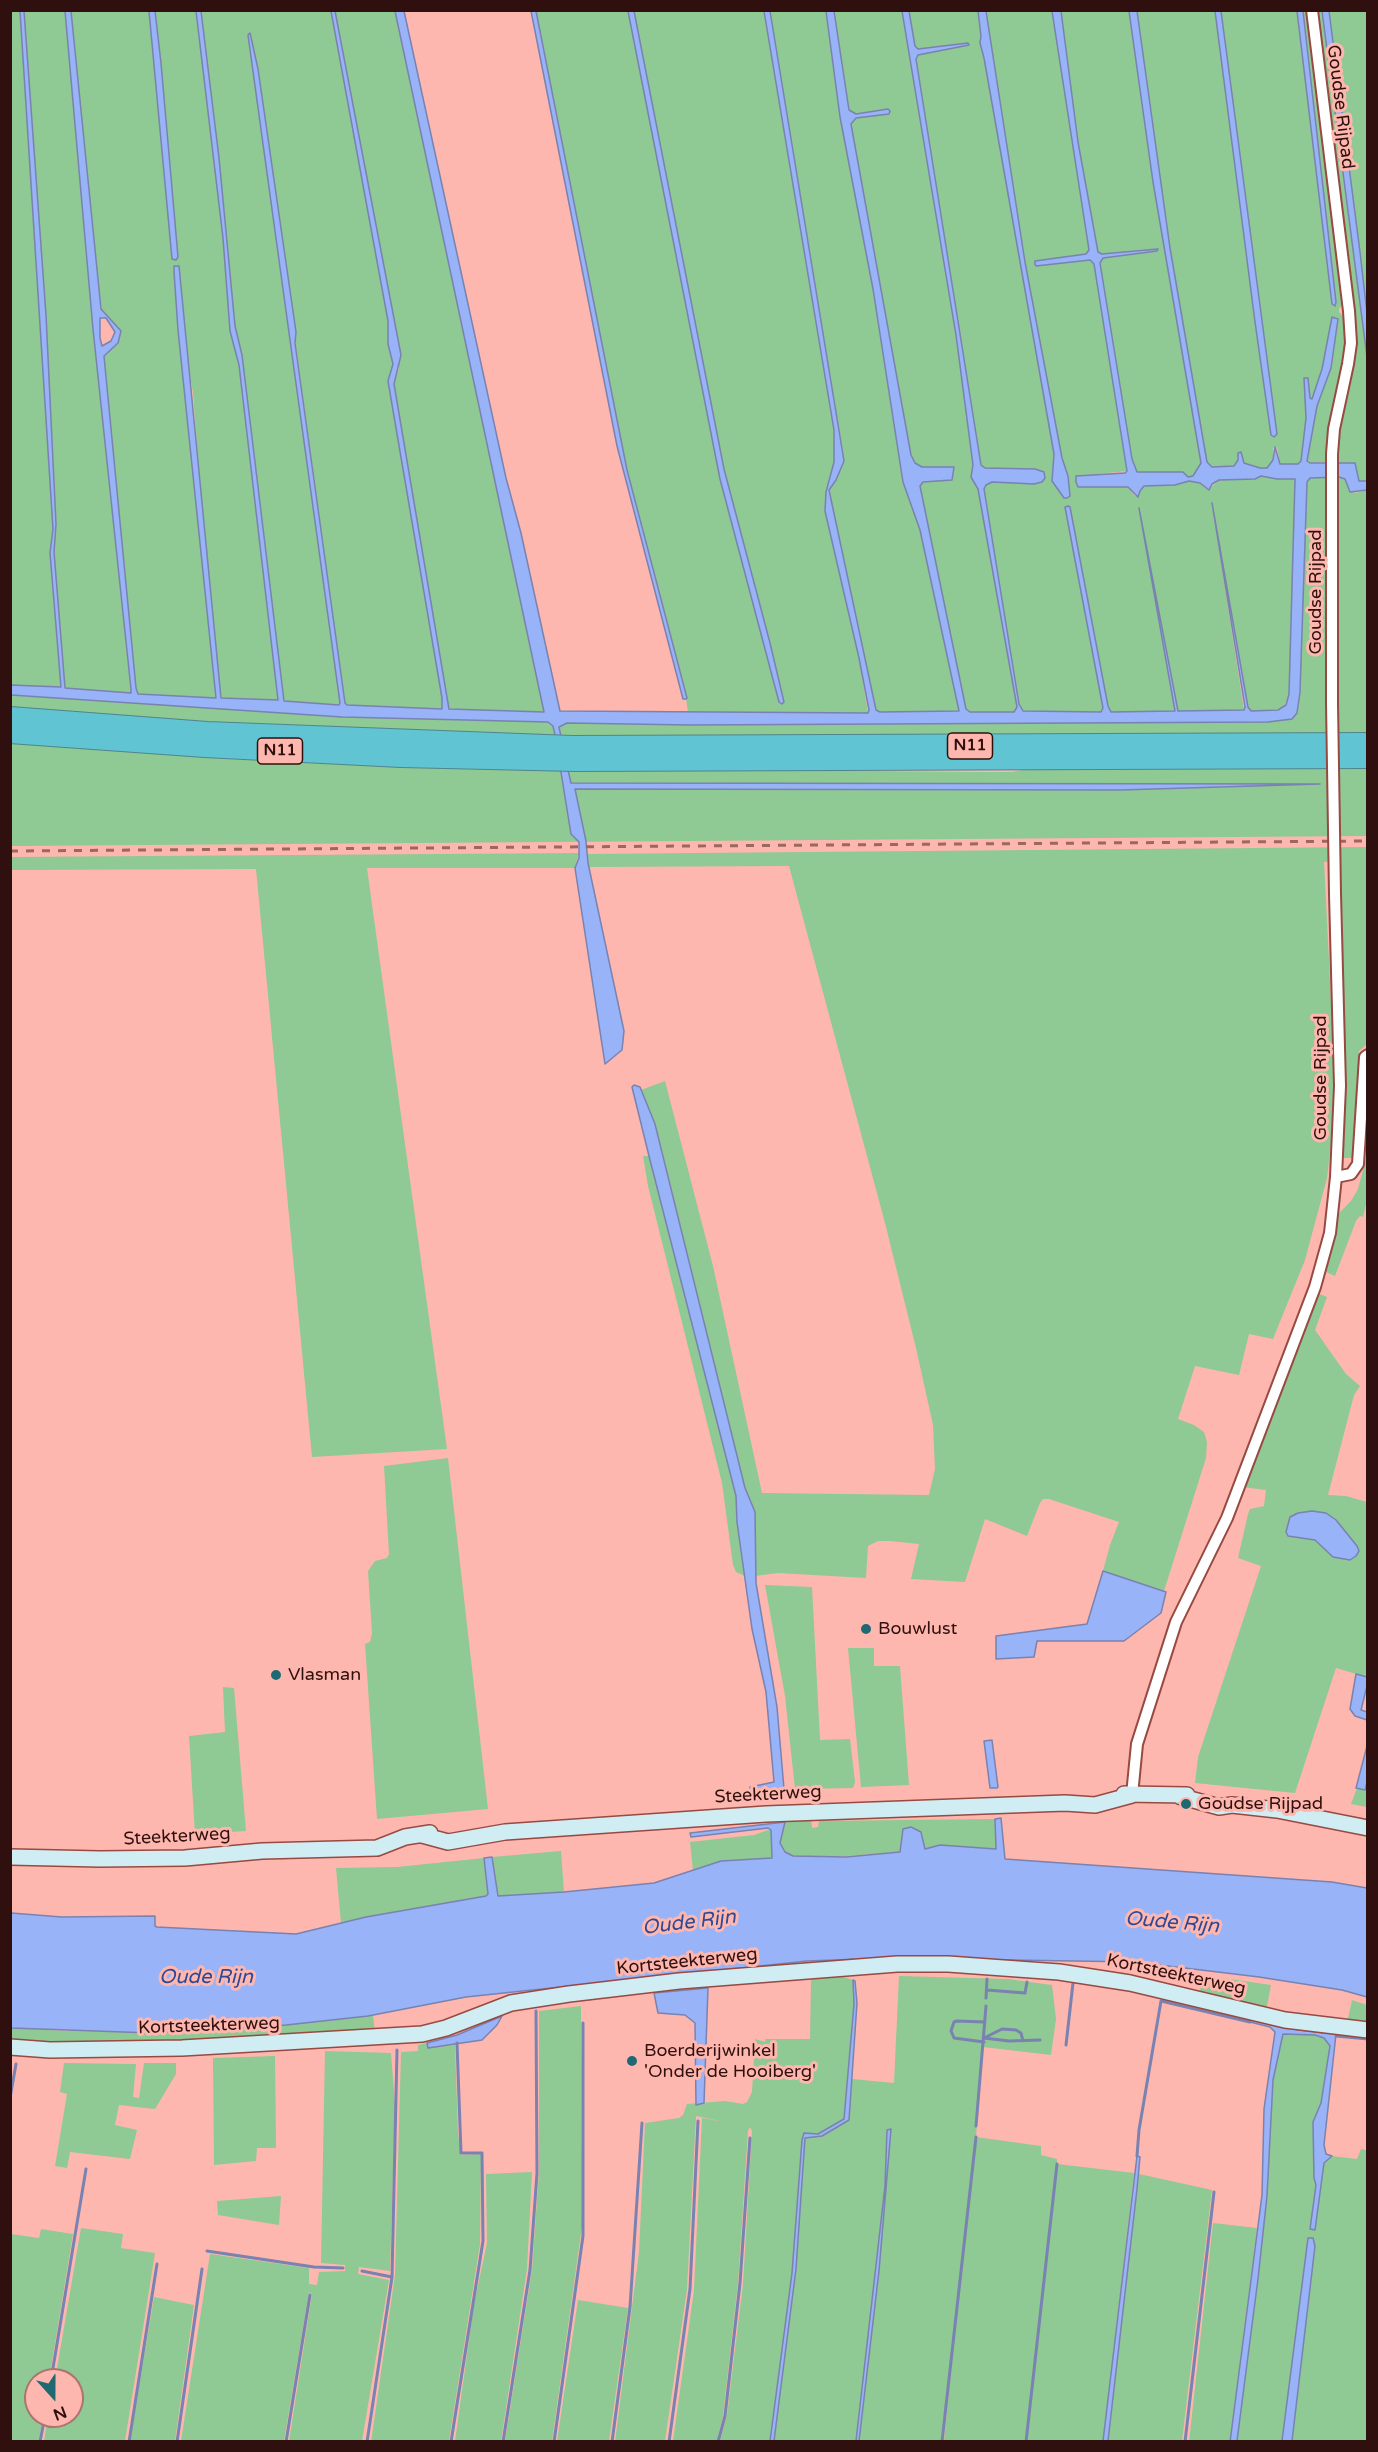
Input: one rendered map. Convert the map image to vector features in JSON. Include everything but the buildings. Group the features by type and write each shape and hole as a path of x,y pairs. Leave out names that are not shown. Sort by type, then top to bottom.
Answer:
{"highway":[{"name":"N11","path":"10,717 207,732 574,754 1368,758"},
{"name":"N11","path":"10,733 216,748 401,757 547,753"},
{"name":"N11","path":"574,754 1368,743"}],"main road":[{"name":"Steekterweg","path":"10,1857 185,1858 262,1851 377,1848 405,1837 422,1836 448,1842 506,1832 766,1814 1065,1803 1097,1794 1112,1793 1179,1796 1219,1807 1232,1805 1277,1810 1368,1828"},
{"name":"Kortsteekterweg","path":"10,2047 50,2050 182,2048 422,2034 446,2028 511,2003 569,1994 668,1982 897,1964 959,1965 1059,1972 1130,1983 1285,2020 1368,2030"}],"street":[{"name":"Goudse Rijpad","path":"1132,1795 1137,1744 1176,1622 1227,1518 1315,1287 1330,1233 1336,1177 1340,1086 1332,703 1332,454 1334,429 1348,364 1350,332 1312,10"},
{"path":"1336,1177 1351,1174 1358,1164 1365,1057 1368,1055"}],"green space":[{"path":"10,11 20,11 53,529 50,553 62,687 58,688 11,685"},
{"path":"24,11 65,11 93,329 131,693 64,688 54,552 56,524 46,315"},
{"path":"71,11 149,11 172,258 176,260 178,257 155,11 196,11 223,238 230,331 239,365 276,671 278,700 276,702 221,698 203,525 193,393 184,339 178,266 174,266 174,272 178,330 216,698 138,694 136,688 104,356 118,343 121,331 101,309"},
{"path":"201,11 331,11 388,321 388,344 393,364 388,381 442,709 347,705 345,703 258,69 248,35 340,703 339,705 284,701 242,356 235,327 219,158"},
{"path":"335,11 395,11 544,712 449,709 394,384 399,368 396,325 392,318"},
{"path":"536,11 628,11 720,479 779,701 782,704 784,702 770,643 724,469 634,11 764,11 834,430 834,462 826,492 825,511 859,658 868,713 688,712 687,697 627,470"},
{"path":"770,11 826,11 840,117 873,289 903,482 920,530 959,711 880,712 876,710 829,490 844,461"},
{"path":"834,11 902,11 956,335 973,465 971,477 978,489 1017,707 1015,712 970,712 966,709 919,485 923,482 952,480 953,468 922,467 915,463 911,455 851,124 856,118 888,114 887,109 856,114 849,110"},
{"path":"909,11 978,11 980,43 1054,454 1052,481 1064,498 1070,496 1068,476 1062,458 1025,262 986,11 1052,11 1089,250 1086,254 1036,261 1037,266 1090,260 1094,264 1127,471 1077,476 1078,487 1128,487 1135,496 1139,495 1144,486 1175,485 1189,481 1200,483 1208,490 1219,480 1255,479 1261,476 1295,479 1289,694 1283,709 1251,711 1248,707 1212,504 1244,710 1178,711 1139,508 1175,711 1111,712 1068,506 1065,508 1103,708 1101,712 1023,712 1019,704 984,489 985,485 992,482 1034,484 1035,469 985,468 981,465 916,59 918,55 969,45 968,43 918,50 915,47"},
{"path":"1061,11 1129,11 1153,182 1201,463 1194,476 1188,477 1183,472 1137,472 1132,459 1100,262 1103,258 1158,249 1102,254 1098,252 1078,142"},
{"path":"1137,11 1215,11 1255,322 1271,434 1274,437 1277,433 1221,11 1297,11 1332,304 1335,306 1303,11 1308,11 1344,304 1339,308 1339,312 1345,318 1346,342 1330,418 1325,462 1309,463 1307,461 1317,406 1331,368 1338,319 1335,317 1332,318 1322,369 1312,399 1308,378 1304,378 1306,418 1299,464 1280,464 1277,447 1273,448 1273,460 1267,468 1260,468 1238,460 1234,466 1224,467 1212,467 1206,462 1170,248"},
{"path":"1315,11 1322,11 1367,357 1367,481 1359,482 1355,463 1339,463 1339,454 1336,453 1339,428 1355,357 1355,325"},
{"path":"1329,11 1367,11 1367,313 1360,252"},
{"path":"1325,477 1328,734 662,739 561,735 559,727 567,723 691,725 1268,722 1297,713 1300,692 1307,481 1310,478"},
{"path":"1339,477 1345,479 1355,493 1367,490 1368,734 1339,734"},
{"path":"10,695 548,722 553,726 555,735 451,735 224,725 11,710"},
{"path":"10,740 768,770 1012,772 1038,767 1367,766 1367,836 11,846"},
{"path":"1367,847 1368,1043 1359,1051 1353,1158 1342,1158 1339,861 1324,862 1336,1100 1327,1178 1305,1260 1273,1339 1249,1334 1239,1375 1195,1366 1178,1419 1204,1432 1207,1442 1206,1458 1164,1591 1103,1571 1119,1522 1049,1499 1043,1499 1040,1503 1027,1536 985,1519 965,1582 911,1579 919,1544 890,1541 878,1541 868,1546 866,1578 778,1573 755,1576 755,1512 745,1488 655,1124 641,1090 665,1081 713,1266 762,1493 929,1495 935,1469 933,1425 916,1348 885,1223 789,866 588,867 586,854"},
{"path":"579,853 575,868 367,868 447,1449 312,1457 256,869 11,870 10,857"},
{"path":"1367,1155 1367,1200 1363,1217 1360,1216 1356,1221 1335,1276 1326,1272 1337,1215 1351,1201 1358,1189"},
{"path":"643,1156 649,1156 653,1168 736,1496 737,1522 745,1576 736,1572 733,1565 722,1483 648,1186"},
{"path":"1317,1293 1327,1297 1315,1330 1346,1374 1360,1386 1354,1395 1328,1495 1346,1496 1367,1502 1367,1677 1336,1668 1295,1793 1195,1783 1198,1757 1261,1566 1238,1558 1250,1509 1264,1506 1266,1490 1242,1487","holes":["1312,1511 1359,1551 1350,1560 1333,1557 1315,1540 1288,1536 1298,1513"]},
{"path":"448,1458 488,1809 377,1819 365,1644 370,1642 372,1633 368,1571 375,1561 387,1558 389,1554 384,1466"},
{"path":"765,1585 812,1587 820,1740 850,1739 855,1782 853,1788 795,1789 785,1696"},
{"path":"848,1648 874,1648 874,1666 900,1666 909,1785 861,1787"},
{"path":"223,1687 234,1688 246,1831 195,1834 189,1736 225,1732"},
{"path":"1367,1782 1367,1807 1351,1804 1357,1788 1365,1790"},
{"path":"811,1819 812,1828 818,1827 819,1821 995,1819 996,1849 974,1847 924,1849 923,1836 915,1828 902,1835 900,1852 831,1857 793,1856 785,1852 780,1843 785,1822"},
{"path":"771,1829 772,1859 721,1861 693,1870 690,1842 754,1835"},
{"path":"561,1851 564,1892 497,1896 492,1857"},
{"path":"484,1858 488,1894 486,1896 341,1923 336,1868 397,1867"},
{"path":"1203,1975 1271,1985 1266,2011 1199,1996"},
{"path":"841,1976 853,1980 854,2004 846,2111 844,2120 818,2134 804,2133 802,2140 792,2273 770,2441 720,2441 727,2415 743,2284 752,2131 750,2127 738,2283 723,2416 717,2441 673,2441 694,2290 702,2118 725,2122 696,2116 687,2289 665,2441 615,2442 639,2252 645,2123 679,2118 683,2115 687,2104 725,2101 743,2104 747,2102 752,2092 755,2039 765,2042 765,2039 810,2039 811,1979"},
{"path":"899,1976 1008,1979 1052,1985 1056,2019 1051,2055 983,2047 976,2137 1041,2146 1041,2155 1057,2159 1057,2164 1134,2173 1103,2441 944,2441 965,2234 941,2441 859,2441 879,2271 890,2129 887,2131 885,2186 856,2441 774,2442 796,2269 805,2138 822,2136 849,2120 852,2079 894,2083"},
{"path":"1352,2000 1367,2005 1367,2026 1347,2023"},
{"path":"581,2006 582,2226 552,2441 505,2441 532,2270 539,2172 539,2011"},
{"path":"373,2015 375,2033 182,2043 11,2042 10,2028 186,2032 286,2025"},
{"path":"1282,2034 1315,2035 1324,2038 1330,2046 1321,2103 1313,2122 1316,2185 1310,2229 1315,2229 1324,2163 1332,2156 1357,2159 1361,2149 1367,2150 1367,2441 1292,2441 1315,2246 1298,2315 1282,2441 1237,2442 1258,2279 1273,2080"},
{"path":"427,2043 428,2048 455,2045 461,2155 481,2154 480,2244 449,2441 371,2442 395,2275 401,2052 418,2051 418,2045"},
{"path":"325,2051 391,2053 395,2105 390,2271 359,2267 358,2274 389,2280 362,2441 289,2441 312,2294 309,2292 284,2441 181,2441 210,2254 309,2268 309,2284 317,2285 319,2272 345,2271 345,2265 321,2263"},
{"path":"275,2056 276,2148 257,2148 256,2161 214,2165 213,2058"},
{"path":"64,2063 136,2064 133,2097 139,2098 144,2063 176,2063 176,2074 155,2109 119,2105 115,2125 137,2130 130,2159 70,2152 67,2168 55,2166 67,2094 60,2092"},
{"path":"532,2172 527,2269 501,2441 455,2441 474,2304 487,2243 486,2174"},
{"path":"1139,2174 1212,2190 1182,2441 1108,2442"},
{"path":"281,2196 279,2225 218,2215 217,2201"},
{"path":"1213,2223 1257,2228 1230,2441 1189,2442"},
{"path":"81,2228 123,2234 121,2248 155,2253 125,2441 44,2441 46,2428 84,2428 84,2368 57,2368"},
{"path":"41,2229 73,2234 51,2368 24,2368 24,2428 41,2428 39,2441 11,2441 11,2234 39,2238"},
{"path":"154,2297 194,2305 175,2441 130,2441"},
{"path":"578,2300 628,2308 609,2441 557,2441"}],"water":[{"path":"20,11 24,11 46,315 56,524 54,552 65,688 131,693 93,329 65,11 71,11 101,309 121,331 118,343 104,356 138,694 216,698 178,330 174,266 179,266 221,698 278,700 239,365 230,331 223,238 196,11 201,11 219,158 235,326 242,355 284,701 339,705 340,703 248,35 250,33 258,69 296,332 295,343 345,703 347,705 442,709 388,381 393,364 388,344 388,321 331,11 335,11 401,355 394,384 449,709 544,712 395,11 404,11 506,478 521,533 560,711 868,713 869,710 825,511 826,492 834,462 834,430 764,11 770,11 844,461 829,490 876,710 880,712 959,711 920,530 903,482 873,289 840,117 826,11 834,11 849,110 856,114 888,109 890,111 889,114 856,118 851,124 911,455 915,463 922,467 954,467 952,480 923,482 920,486 966,709 970,712 1014,712 1017,707 978,489 971,477 973,465 956,335 902,11 909,11 915,46 918,49 968,43 969,45 918,55 916,59 981,465 985,468 1035,469 1044,472 1045,478 1042,482 1034,484 992,482 984,489 1019,704 1023,711 1101,712 1103,708 1065,507 1068,506 1111,712 1175,711 1139,508 1178,711 1244,710 1245,707 1212,503 1248,707 1251,711 1278,710 1286,705 1289,694 1295,479 1261,476 1255,479 1219,480 1212,484 1209,490 1200,483 1189,481 1175,485 1144,486 1138,497 1128,487 1078,487 1076,482 1076,476 1127,471 1094,264 1090,260 1036,266 1035,264 1035,261 1086,254 1089,250 1052,11 1061,11 1078,142 1098,252 1102,254 1158,249 1157,251 1103,258 1100,263 1132,459 1137,472 1183,472 1188,477 1193,476 1201,463 1153,182 1129,11 1137,11 1170,248 1207,462 1212,467 1234,466 1238,460 1238,453 1241,452 1244,463 1267,468 1273,460 1275,447 1280,464 1298,464 1301,461 1306,418 1304,378 1308,378 1312,399 1322,369 1332,317 1338,319 1331,368 1317,406 1307,461 1310,463 1355,463 1359,481 1367,481 1367,490 1350,492 1345,479 1339,477 1310,478 1307,482 1300,692 1297,713 1292,719 1268,722 691,725 567,723 559,727 571,783 1320,784 1120,790 575,789 586,841 588,863 624,1031 622,1050 605,1064 575,868 579,858 579,842 571,834 553,726 548,722 342,717 11,695 10,685 61,687 50,553 53,529","holes":["100,318 106,318 115,332 111,341 102,346"]},
{"path":"149,11 155,11 161,63 178,257 176,260 172,259"},
{"path":"531,11 536,11 627,470 686,699 683,699 617,446"},
{"path":"628,11 634,11 724,469 770,643 784,702 782,704 779,702 720,479"},
{"path":"978,11 986,11 1025,262 1062,458 1068,476 1070,496 1067,498 1064,498 1052,481 1054,454 980,43"},
{"path":"1215,11 1221,11 1277,434 1274,437 1271,435 1255,322"},
{"path":"1297,11 1303,11 1335,306 1332,304"},
{"path":"1322,11 1329,11 1367,313 1367,357"},
{"path":"634,1085 640,1087 655,1124 745,1488 755,1512 756,1583 777,1707 784,1789 780,1796 750,1791 750,1787 774,1782 766,1692 752,1629 737,1522 736,1496 649,1156 632,1087"},
{"path":"1312,1511 1326,1513 1336,1520 1357,1546 1359,1551 1356,1556 1350,1560 1333,1557 1315,1540 1288,1536 1286,1532 1290,1517"},
{"path":"1103,1571 1166,1592 1161,1613 1124,1641 1037,1641 1034,1657 996,1659 996,1636 1087,1624"},
{"path":"1356,1674 1367,1677 1361,1710 1367,1712 1367,1720 1355,1716 1350,1709"},
{"path":"992,1740 997,1788 990,1788 984,1741"},
{"path":"1367,1746 1367,1782 1365,1790 1356,1788"},
{"name":"Oude Rijn","path":"1001,1818 1005,1859 1332,1882 1367,1888 1367,1997 1342,1990 1259,1977 1135,1962 889,1958 807,1961 466,1997 368,2016 286,2025 152,2033 11,2028 11,1913 62,1917 155,1916 157,1927 296,1934 366,1917 486,1896 488,1894 484,1858 492,1857 498,1896 564,1892 654,1883 721,1861 772,1858 771,1830 768,1828 691,1837 690,1833 785,1822 780,1843 785,1852 793,1856 846,1857 900,1852 903,1829 911,1827 921,1832 925,1849 940,1845 996,1849 995,1819"},
{"path":"853,1980 857,2003 849,2120 822,2136 805,2138 796,2269 774,2441 770,2441 792,2273 802,2140 804,2133 818,2134 844,2119 854,2004"},
{"path":"708,1988 704,2103 696,2105 695,2023 685,2015 658,2013 654,1993"},
{"path":"502,2016 497,2025 482,2040 428,2048 427,2043 457,2035"},
{"path":"1251,2020 1299,2030 1336,2034 1324,2145 1326,2154 1332,2156 1324,2163 1315,2230 1310,2229 1316,2185 1313,2122 1321,2103 1330,2046 1324,2038 1315,2035 1283,2034 1273,2080 1267,2196 1237,2441 1230,2442 1262,2195 1264,2109 1275,2032 1270,2027 1250,2022"},
{"path":"891,2129 879,2271 859,2441 856,2441 885,2186 887,2130"},
{"path":"1137,2156 1140,2157 1137,2189 1108,2441 1103,2441"},
{"path":"1308,2238 1313,2238 1315,2246 1292,2441 1282,2441"}],"waterway":[{"path":"986,1998 987,1979"},
{"path":"987,1990 1025,1993 1027,1982"},
{"path":"1066,2045 1073,1983"},
{"path":"1137,2156 1139,2130 1161,2001 1250,2022"},
{"path":"976,2126 986,2006"},
{"path":"503,2442 530,2270 537,2173 536,2011"},
{"path":"984,2042 954,2038 951,2031 954,2022 957,2021 985,2022"},
{"path":"554,2442 583,2236 583,2023"},
{"path":"986,2037 1002,2029 1016,2030 1021,2033 1023,2041"},
{"path":"1336,2036 1368,2039"},
{"path":"984,2038 1009,2041 1040,2040"},
{"path":"451,2442 483,2241 482,2153 461,2153 457,2043"},
{"path":"367,2442 392,2277 397,2050"},
{"path":"10,2098 16,2064"},
{"path":"669,2442 690,2289 698,2121"},
{"path":"612,2442 630,2307 642,2123"},
{"path":"942,2442 976,2137"},
{"path":"718,2442 725,2416 740,2283 750,2138"},
{"path":"1026,2442 1057,2164"},
{"path":"53,2368 86,2169"},
{"path":"1185,2442 1214,2192"},
{"path":"207,2251 314,2267 343,2268"},
{"path":"129,2442 157,2264"},
{"path":"177,2442 202,2269"},
{"path":"362,2271 392,2277"},
{"path":"286,2442 310,2295"},
{"path":"40,2442 43,2428"}],"railway":[{"path":"10,851 1368,841"}],"place":[{"name":"Bouwlust","path":"866,1629"},
{"name":"Vlasman","path":"276,1675"},
{"name":"Goudse Rijpad","path":"1186,1804"},
{"name":"Boerderijwinkel 'Onder de Hooiberg'","path":"632,2061"}]}
